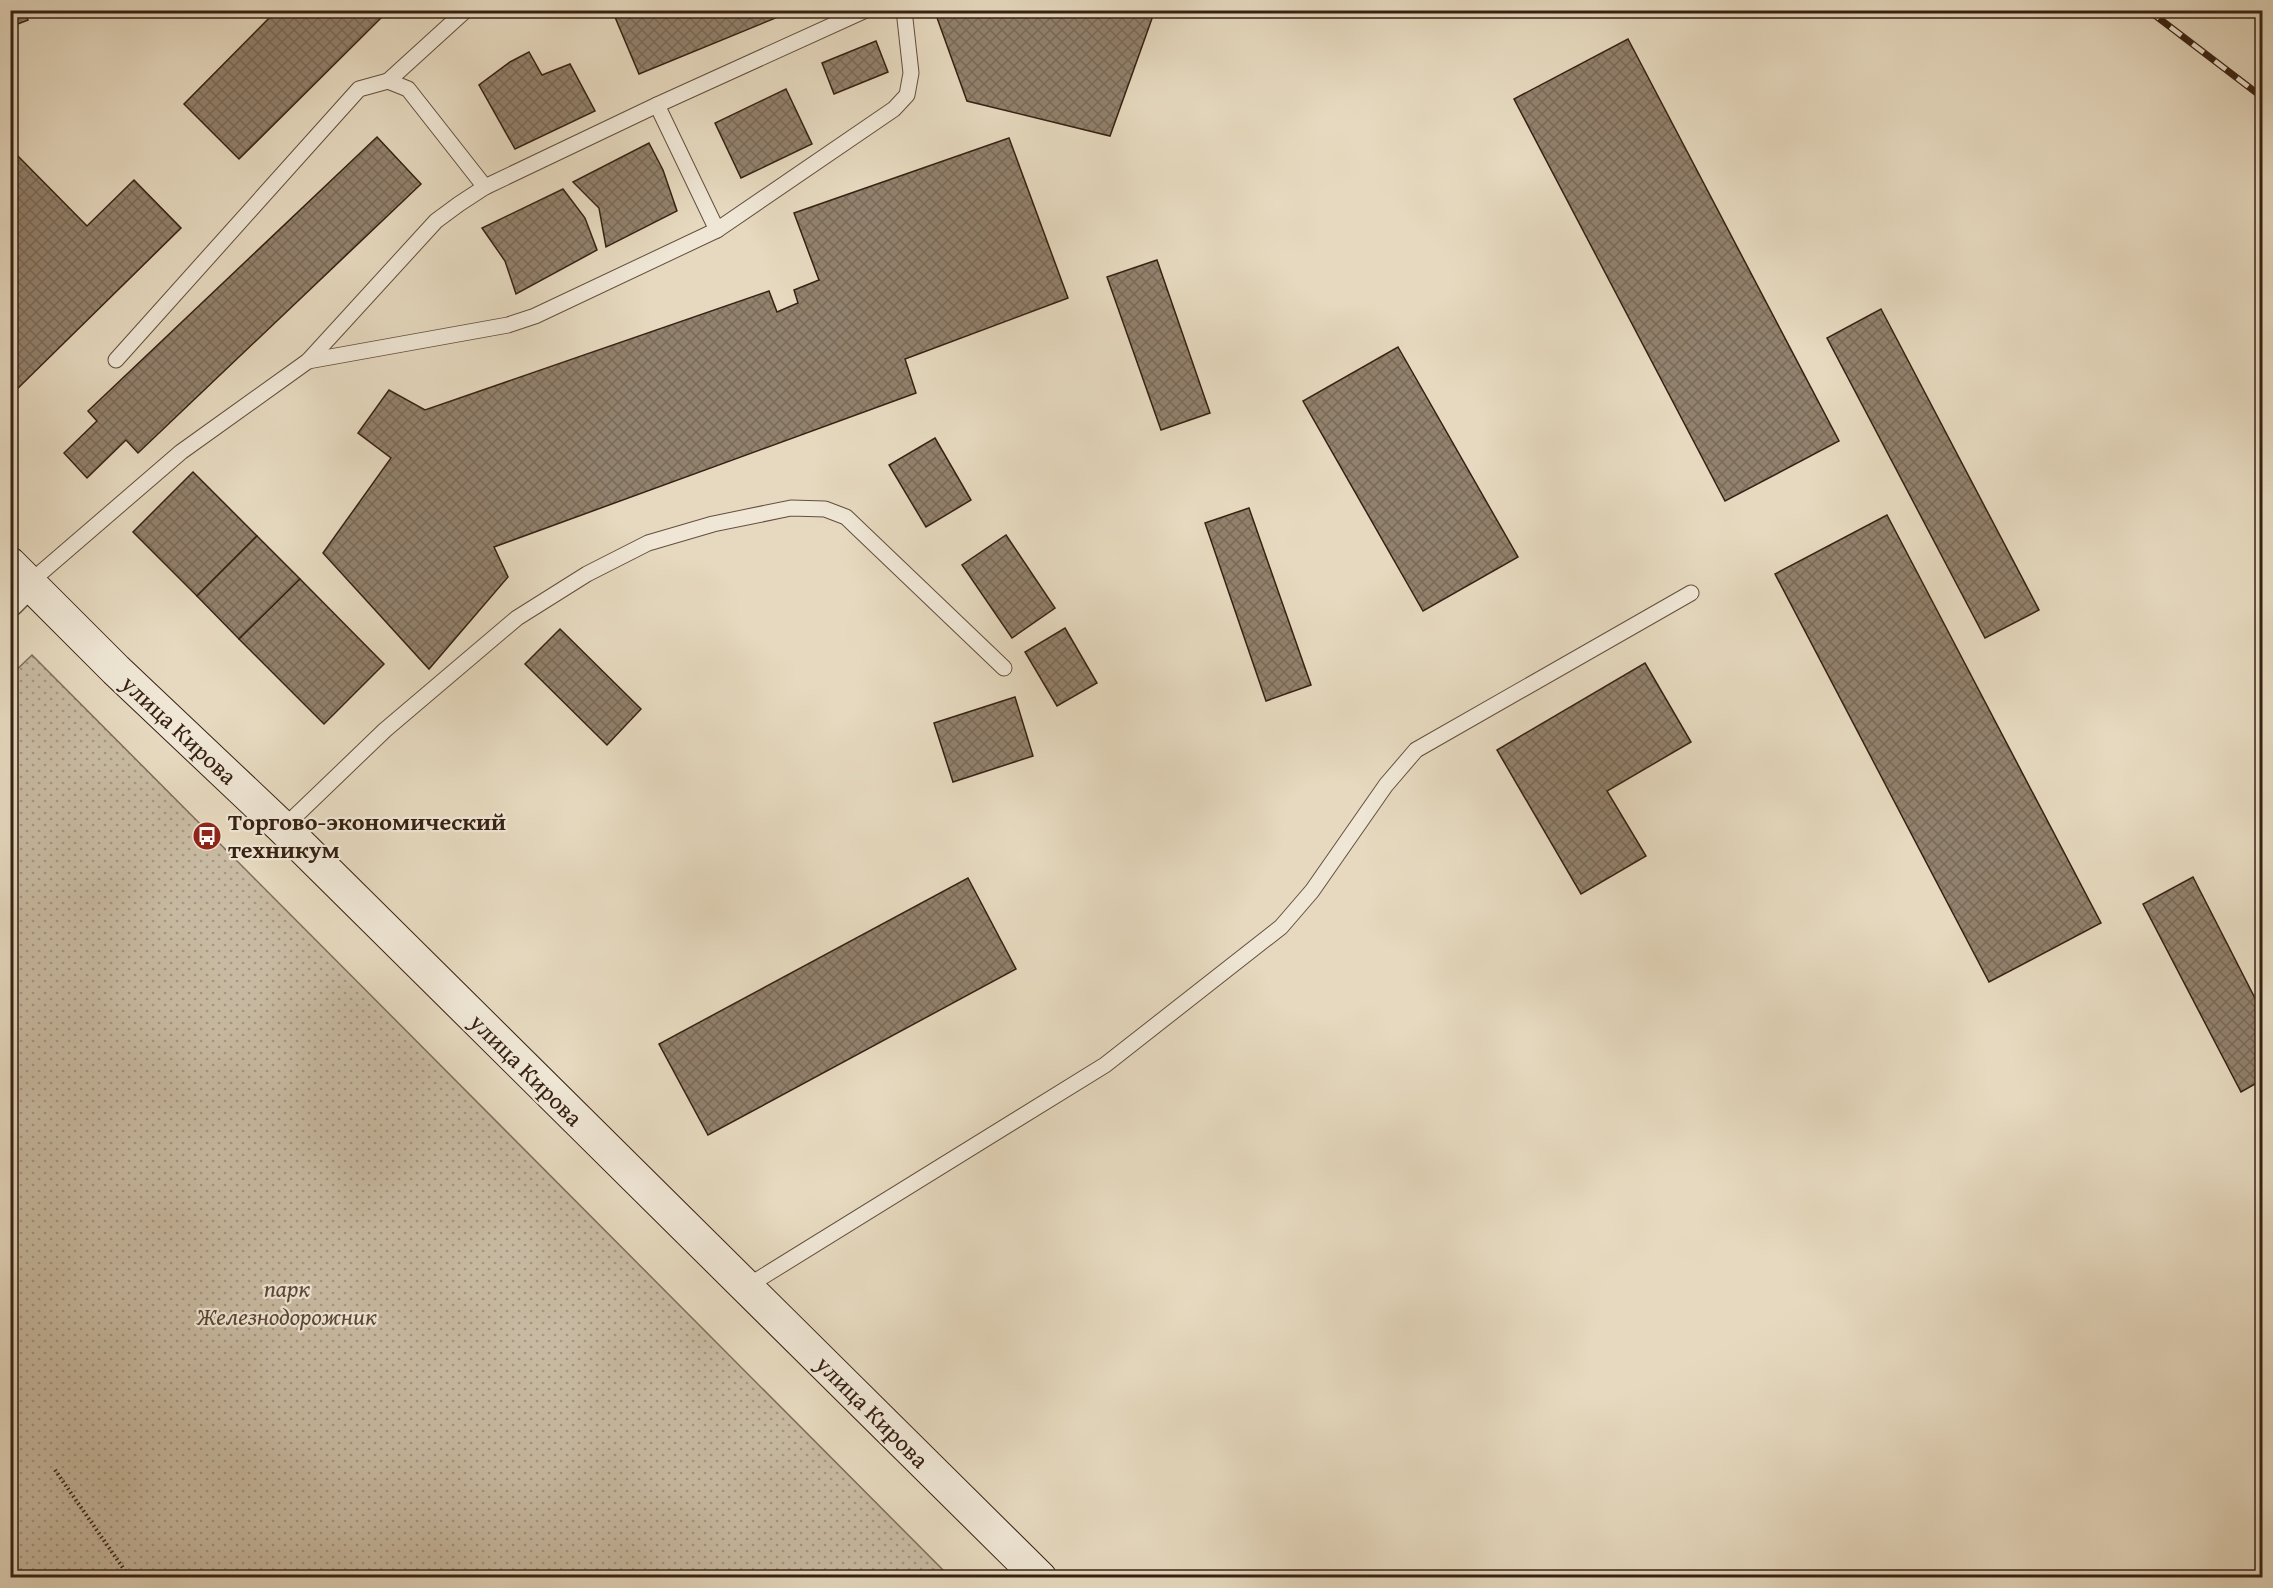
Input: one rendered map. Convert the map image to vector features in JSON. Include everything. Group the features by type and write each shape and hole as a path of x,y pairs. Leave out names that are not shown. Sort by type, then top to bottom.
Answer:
{"main road":[{"name":"улица Кирова","path":"16,583 116,670 283,828 1040,1578"}],"lane":[{"path":"117,360 359,89 388,81 466,10"},
{"path":"16,583 181,452 308,361 436,221 485,187 657,105 866,10"},
{"path":"308,361 508,325 535,316 717,230 894,109 908,94 911,73 904,10"},
{"path":"388,81 408,89 485,187"},
{"path":"657,105 717,230"},
{"path":"283,828 385,730 517,618 587,574 648,543 712,524 791,508 825,509 846,518 1004,668"},
{"path":"746,1287 1105,1065 1281,927 1312,891 1386,785 1416,750 1691,593"}],"path":[{"path":"55,1470 130,1578"}],"green space":[{"name":"парк Железнодорожник","path":"32,655 950,1577 11,1577 10,676"}],"building":[{"path":"10,10 24,10 28,20 10,27"},
{"path":"277,10 389,10 239,159 184,104"},
{"path":"612,10 795,10 639,74"},
{"path":"948,10 1155,10 1110,136 967,101 936,15"},
{"path":"1628,39 1839,441 1725,501 1514,99"},
{"path":"876,41 888,72 834,94 822,63"},
{"path":"529,52 542,75 570,64 595,111 515,149 479,85 510,62"},
{"path":"786,89 812,144 741,178 715,123"},
{"path":"377,137 421,184 138,453 126,440 87,478 64,453 97,421 88,411"},
{"path":"1009,138 1068,298 905,359 916,393 494,547 508,577 429,669 323,553 391,458 358,433 389,390 425,410 769,291 777,312 798,303 794,290 819,280 794,213"},
{"path":"649,143 663,170 677,211 606,247 599,208 573,182"},
{"path":"10,148 87,226 134,180 181,228 10,396"},
{"path":"563,189 585,218 597,250 516,294 505,261 482,228"},
{"path":"1157,260 1210,413 1161,430 1107,277"},
{"path":"1881,309 2039,610 1985,638 1827,338"},
{"path":"1398,347 1518,557 1423,611 1303,401"},
{"path":"935,438 971,500 926,527 889,465"},
{"path":"193,472 257,536 197,596 133,532"},
{"path":"1249,508 1311,685 1266,701 1205,523"},
{"path":"1887,515 2101,923 1989,982 1775,574"},
{"path":"1006,535 1055,608 1012,638 962,565"},
{"path":"257,536 300,579 239,639 197,596"},
{"path":"300,579 384,664 324,724 239,639"},
{"path":"1065,628 1097,683 1057,706 1025,652"},
{"path":"560,629 641,709 607,745 525,664"},
{"path":"1645,663 1691,742 1607,791 1646,856 1581,894 1497,750"},
{"path":"1015,697 1033,756 953,782 934,723"},
{"path":"2193,877 2262,1012 2262,1080 2241,1092 2143,904"},
{"path":"968,878 1016,969 708,1135 659,1044"}],"railway":[{"path":"2148,10 2262,97"}],"place":[{"name":"Торгово-экономический техникум","path":"207,836"}]}
